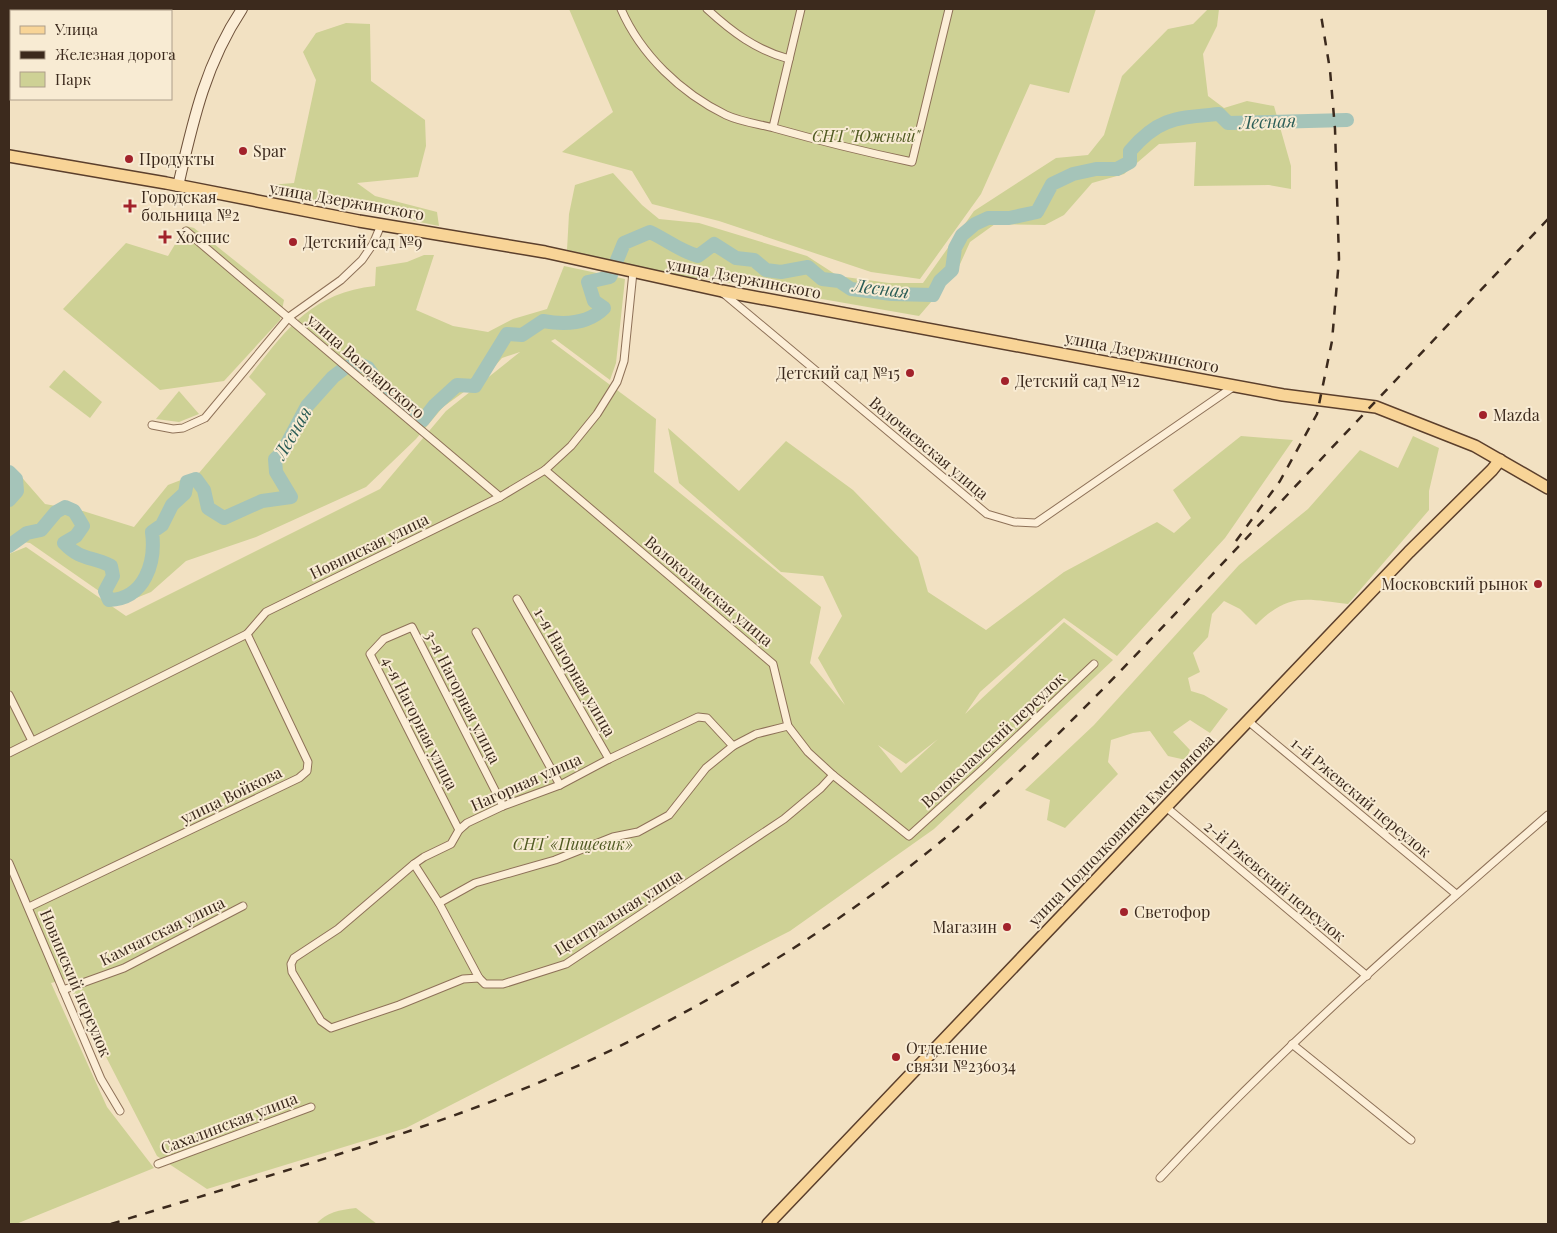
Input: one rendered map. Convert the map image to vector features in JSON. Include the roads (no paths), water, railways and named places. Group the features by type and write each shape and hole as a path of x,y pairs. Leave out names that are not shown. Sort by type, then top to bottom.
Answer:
{"main road":[{"path":"178,186 206,78 223,37 242,9"},
{"name":"улица Дзержинского","path":"9,156 381,225 545,252 722,292 1284,395 1376,407 1475,446 1548,488"},
{"name":"улица Подполковника Емельянова","path":"768,1224 1408,552 1500,460"}],"street":[{"path":"621,9 644,49 660,67 695,97 728,116 912,162 949,9"},
{"path":"707,9 726,27 757,48 789,59"},
{"path":"773,128 801,9"},
{"path":"186,231 289,317 341,280 362,260 381,225"},
{"name":"Новинская улица","path":"9,753 247,634 266,612 500,497 545,470 571,446 597,414 617,382 624,361 633,272"},
{"name":"Волочаевская улица","path":"722,292 987,514 1014,522 1036,523 1121,462 1236,386"},
{"name":"улица Володарского","path":"152,425 173,429 183,428 205,418 289,317 350,372 500,497"},
{"name":"Волоколамская улица","path":"545,470 773,664 788,726 808,752 833,775 909,836"},
{"name":"1-я Нагорная улица","path":"517,599 609,759"},
{"name":"4-я Нагорная улица","path":"412,627 384,639 370,654 459,830"},
{"name":"3-я Нагорная улица","path":"412,627 504,806"},
{"path":"476,632 560,786"},
{"name":"улица Войкова","path":"29,907 298,778 306,771 308,762 247,634"},
{"name":"Волоколамский переулок","path":"909,836 986,767 1094,664"},
{"path":"9,695 32,741"},
{"name":"Нагорная улица","path":"336,1028 326,1026 321,1021 292,972 294,958 338,929 414,864 450,844 459,830 467,823 504,806 560,786 609,759 698,717 707,718 733,746"},
{"name":"1-й Ржевский переулок","path":"1248,721 1456,894"},
{"path":"439,903 475,883 555,860 613,837 638,832 669,815 706,768 733,746 756,734 788,726"},
{"name":"Центральная улица","path":"336,1028 463,979 479,978 485,984 503,984 566,964 784,819 821,788 833,775"},
{"name":"2-й Ржевский переулок","path":"1166,807 1367,976"},
{"path":"1160,1178 1292,1044 1456,894 1548,815"},
{"name":"Новинский переулок","path":"9,863 101,1079 120,1112"},
{"path":"414,864 439,903 479,978"},
{"name":"Камчатская улица","path":"63,990 124,968 243,906"},
{"path":"1292,1044 1411,1140"},
{"name":"Сахалинская улица","path":"158,1164 311,1107"}],"waterway":[{"name":"Лесная","path":"9,546 27,533 41,530 56,512 65,507 74,511 83,526 76,536 64,543 81,556 111,566 113,576 105,591 109,600 121,598 131,593 146,577 152,555 152,532 162,525 172,505 185,493 187,482 196,479 204,490 208,508 224,518 262,501 291,497 276,472 275,459 282,453 307,406 333,377 346,367 359,364 368,368 384,392 403,402 423,420 434,406 457,385 475,386 507,334 522,335 543,321 576,322 598,313 604,308 594,301 588,282 610,277 624,243 650,232 698,256 714,244 736,258 754,260 766,270 781,272 808,267 822,279 839,281 851,289 892,294 933,295 940,281 952,270 955,248 962,235 975,224 988,218 1009,218 1037,212 1052,184 1073,174 1096,169 1117,169 1130,162 1130,151 1150,131 1160,125 1180,118 1219,114 1228,123 1347,120"},
{"name":"Лесная","path":"9,472 16,479 17,491 9,500"}],"railway":[{"path":"1236,541 1280,481 1317,414 1332,341 1339,259 1335,129 1330,70 1320,9"},
{"path":"111,1224 378,1142 444,1119 574,1068 683,1013 731,986 823,929 911,866 953,832 1088,705 1548,219"}],"place":[{"name":"Spar","path":"243,151"},
{"name":"Продукты","path":"129,159"},
{"name":"Городская больница №2","path":"130,206"},
{"name":"Хоспис","path":"165,237"},
{"name":"Детский сад №9","path":"293,242"},
{"name":"Детский сад №15","path":"910,373"},
{"name":"Детский сад №12","path":"1005,381"},
{"name":"Mazda","path":"1483,415"},
{"name":"Московский рынок","path":"1538,584"},
{"name":"Светофор","path":"1124,912"},
{"name":"Магазин","path":"1007,927"},
{"name":"Отделение связи №236034","path":"896,1057"}],"park label":[{"name":"СНТ \"Южный\"","path":"866,136"},
{"name":"СНТ «Пищевик»","path":"573,844"}]}
